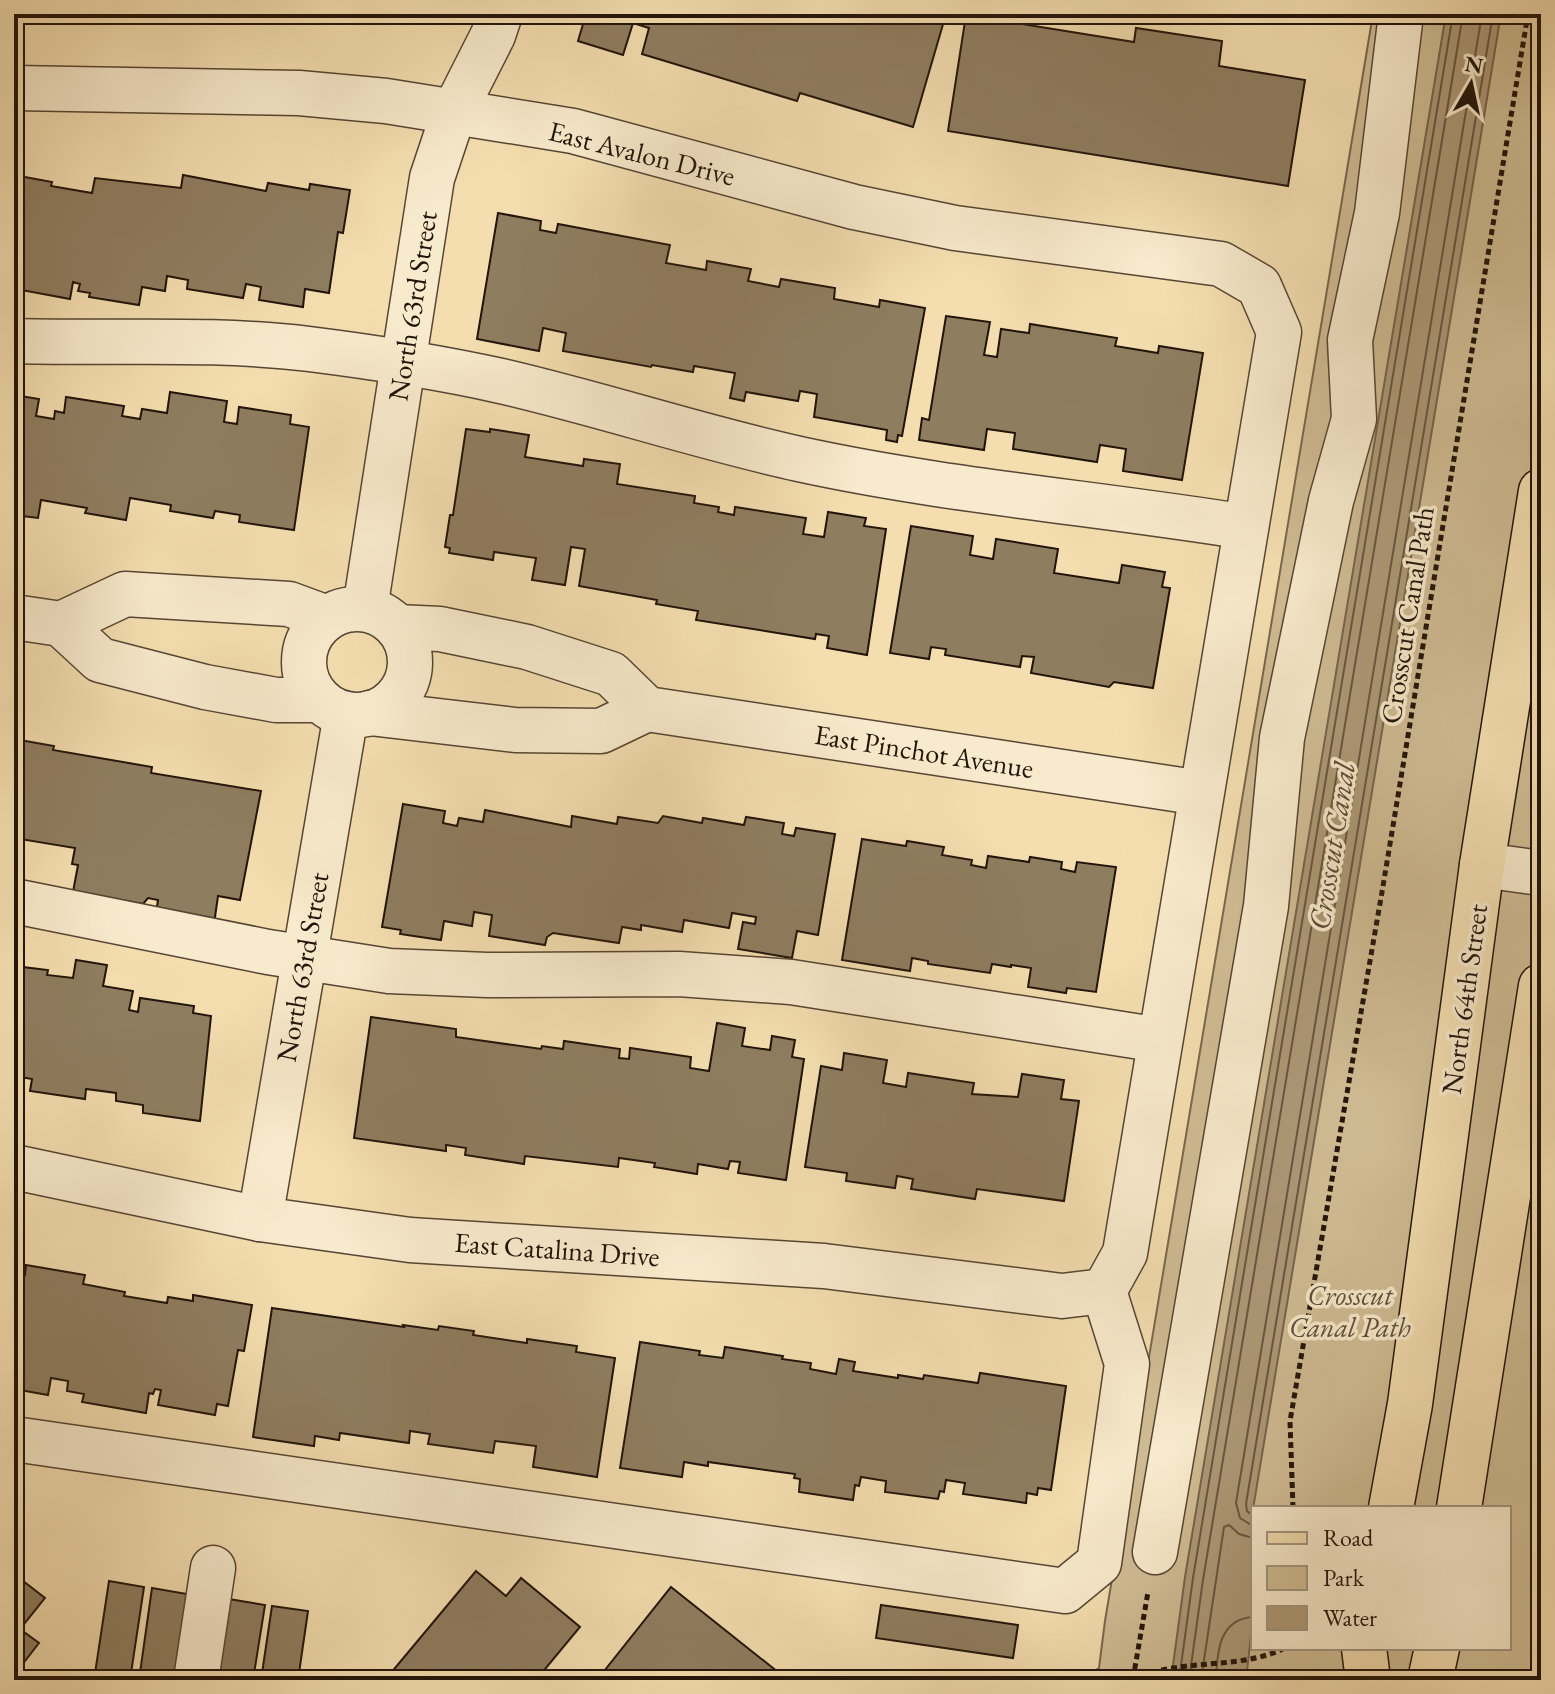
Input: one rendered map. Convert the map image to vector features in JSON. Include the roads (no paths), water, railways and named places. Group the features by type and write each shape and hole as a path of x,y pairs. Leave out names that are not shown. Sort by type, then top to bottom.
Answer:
{"main road":[{"name":"North 64th Street","path":"1391,1506 1410,1404 1482,865 1541,491"},
{"path":"1459,1506 1541,986"},
{"path":"1364,1650 1368,1680"},
{"path":"1430,1680 1437,1650"}],"street":[{"name":"North 63rd Street","path":"363,618 432,178 454,112 493,35 500,14"},
{"path":"1155,1552 1266,906 1282,738 1331,501 1354,419 1350,340 1377,213 1401,14"},
{"name":"East Avalon Drive","path":"14,88 299,93 386,101 573,131 839,203 955,228 1221,264 1259,286 1279,332 1246,527"},
{"path":"14,341 208,343 306,349 402,363 514,384 797,459 878,475 1246,527 1125,1253 1104,1291 1127,1364 1099,1563 1065,1591 14,1439"},
{"path":"14,617 61,624 125,594 289,604 527,647 611,674 647,709 601,731 515,730 276,700 100,660 61,624"},
{"path":"363,618 409,655 409,671 405,685 384,708 345,709 304,672 304,657 307,642 315,629 363,618"},
{"name":"North 63rd Street","path":"260,1219 345,709"},
{"name":"East Pinchot Avenue","path":"647,709 1201,793"},
{"path":"1482,865 1541,873"},
{"path":"14,901 303,958 389,971 473,975 679,974 791,982 1160,1040"},
{"name":"East Catalina Drive","path":"14,1167 260,1219 410,1240 878,1271 1062,1296 1104,1291"},
{"path":"196,1680 213,1568"}],"water":[{"name":"Crosscut Canal","path":"1446,14 1501,14 1253,1506 1251,1506 1251,1635 1246,1680 1171,1680 1185,1577"}],"park label":[{"name":"Crosscut Canal Path","path":"1350,1311"}]}
